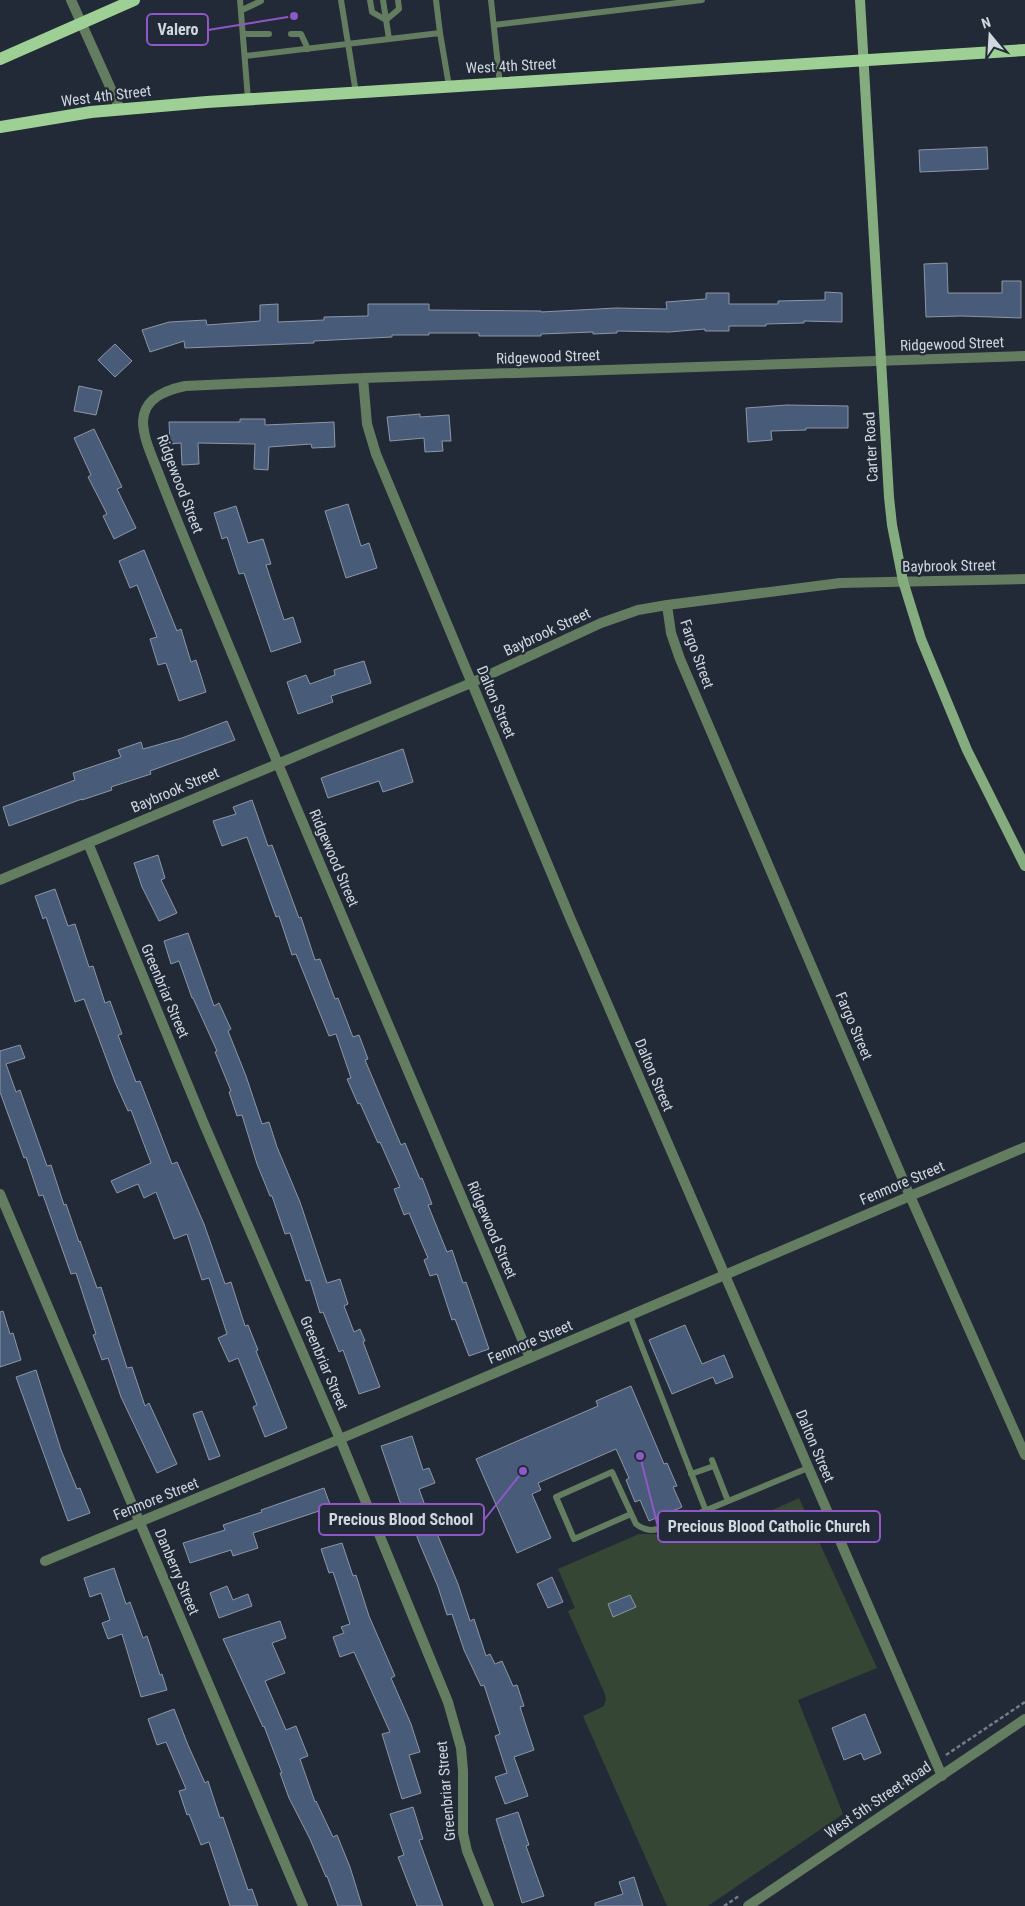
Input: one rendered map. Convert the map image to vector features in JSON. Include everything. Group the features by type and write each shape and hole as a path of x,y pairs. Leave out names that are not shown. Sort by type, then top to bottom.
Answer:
{"main road":[{"path":"0,59 134,0"},
{"name":"Carter Road","path":"860,0 880,361 892,525 903,582 921,639 968,750 1025,866"},
{"name":"West 4th Street","path":"0,127 120,109 248,99 863,62 1025,50"}],"street":[{"path":"71,0 120,109"},
{"name":"Ridgewood Street","path":"530,1358 169,502 146,439 143,419 147,407 156,397 169,390 185,386 363,378 1025,356"},
{"name":"Dalton Street","path":"363,378 367,424 376,454 571,920 942,1776"},
{"name":"Baybrook Street","path":"0,880 471,683 601,623 638,610 840,583 1025,579"},
{"name":"Fargo Street","path":"667,605 671,633 680,659 910,1196 1025,1455"},
{"name":"Greenbriar Street","path":"88,843 204,1124 340,1439 448,1702 460,1748 463,1770 464,1834 467,1851 489,1906"},
{"name":"Fenmore Street","path":"45,1561 340,1439 1025,1147"},
{"name":"Danberry Street","path":"0,1194 302,1906"},
{"name":"West 5th Street Road","path":"748,1906 1025,1719"}],"lane":[{"path":"240,0 248,99"},
{"path":"341,0 356,93"},
{"path":"370,0 372,12 386,20"},
{"path":"383,0 389,39"},
{"path":"386,20 399,9 398,0"},
{"path":"436,0 449,86"},
{"path":"491,0 500,84"},
{"path":"494,25 702,0"},
{"path":"242,10 261,1"},
{"path":"245,56 440,33"},
{"path":"244,34 269,34"},
{"path":"291,34 301,34 308,49"},
{"path":"630,1316 706,1511"},
{"path":"691,1474 713,1463 728,1502"},
{"path":"631,1514 574,1539 556,1497 612,1472 636,1524 652,1531 706,1511 808,1468"}],"path":[{"path":"854,1817 1025,1702"},
{"path":"724,1906 740,1895"}],"green space":[{"path":"799,1498 877,1668 798,1700 843,1814 708,1906 667,1906 583,1716 604,1706 606,1699 568,1611 575,1608 558,1569 639,1534 668,1534 717,1514 721,1515 733,1528"}],"building":[{"path":"987,147 988,169 920,172 919,150"},
{"path":"947,263 948,293 1002,293 1002,281 1021,281 1021,318 926,317 924,264"},
{"path":"825,292 842,293 842,322 804,321 804,323 766,324 766,326 729,326 729,331 705,331 705,329 669,332 617,331 617,333 593,334 593,332 541,334 541,336 479,336 479,333 429,333 429,335 392,335 392,337 314,341 314,343 185,348 184,341 150,352 142,330 169,322 206,320 207,325 260,321 260,305 278,304 278,322 324,320 324,317 368,316 368,304 429,304 429,310 541,312 616,308 667,309 666,302 706,299 706,293 729,293 729,304 778,304 778,301 825,300"},
{"path":"115,344 132,361 115,377 98,360"},
{"path":"79,386 102,391 96,415 74,411"},
{"path":"787,405 848,406 848,428 806,428 806,430 771,431 772,440 748,442 746,408"},
{"path":"420,414 420,417 449,415 451,441 442,441 443,451 425,452 424,438 390,441 387,417"},
{"path":"240,419 265,419 265,425 334,422 335,447 312,448 311,444 269,447 268,470 254,469 255,444 198,443 199,464 182,465 181,443 170,444 169,422 240,422"},
{"path":"94,429 122,487 117,489 136,528 114,539 103,516 107,514 88,477 91,475 74,438"},
{"path":"348,504 361,546 369,543 377,568 346,578 325,511"},
{"path":"236,506 248,543 263,539 271,564 266,565 284,620 293,617 301,642 271,652 244,573 239,574 227,537 222,539 214,513"},
{"path":"144,550 177,631 181,629 191,662 196,660 206,692 179,701 166,663 158,665 150,639 157,637 137,585 130,588 119,561"},
{"path":"364,661 371,683 331,696 333,702 298,714 287,682 306,675 310,684 335,675 334,670"},
{"path":"227,721 235,740 150,771 151,774 111,787 112,790 9,826 3,807 75,780 73,773 121,757 118,750 141,742 143,749 182,738"},
{"path":"403,749 413,782 383,792 379,781 328,798 321,778"},
{"path":"252,800 268,846 272,845 299,918 301,917 315,960 320,959 335,999 338,998 353,1037 359,1035 368,1059 365,1060 401,1145 405,1143 420,1179 422,1178 432,1204 428,1205 447,1252 452,1250 463,1283 466,1282 489,1349 469,1356 455,1319 452,1320 437,1274 430,1276 424,1260 428,1258 409,1213 404,1215 394,1189 400,1187 380,1142 378,1143 347,1079 351,1078 336,1034 329,1036 296,954 292,955 279,916 276,917 247,837 222,846 213,821 236,814 233,807"},
{"path":"158,855 165,878 161,880 177,913 159,921 142,887 134,863"},
{"path":"55,889 68,926 75,924 89,967 93,966 105,1003 110,1001 122,1034 118,1035 136,1082 140,1081 172,1164 177,1162 204,1224 225,1284 231,1282 245,1326 248,1325 258,1350 256,1351 287,1428 265,1437 253,1407 257,1405 238,1358 229,1362 218,1338 227,1334 209,1278 202,1280 187,1234 174,1239 156,1192 144,1198 138,1184 117,1193 111,1181 151,1163 131,1110 128,1111 115,1082 84,999 75,1002 46,917 43,919 35,896"},
{"path":"188,933 214,1006 219,1003 231,1029 228,1031 262,1124 269,1122 277,1147 300,1202 327,1283 340,1279 348,1304 344,1306 354,1332 360,1329 380,1387 359,1394 343,1350 339,1352 323,1312 320,1313 310,1280 306,1281 290,1233 285,1234 272,1196 270,1196 257,1164 242,1115 237,1116 229,1092 231,1091 215,1052 217,1051 192,998 179,961 171,964 164,941"},
{"path":"20,1045 25,1058 6,1064 16,1092 20,1090 47,1166 51,1165 64,1205 66,1204 97,1288 101,1287 127,1368 132,1367 145,1406 149,1403 177,1464 157,1473 121,1397 108,1358 102,1360 93,1335 96,1334 76,1273 71,1274 43,1195 39,1196 26,1157 24,1158 0,1092 0,1051"},
{"path":"3,1311 10,1334 13,1333 21,1360 0,1367 0,1312"},
{"path":"685,1325 702,1364 724,1355 733,1377 716,1384 713,1377 672,1394 649,1340"},
{"path":"36,1370 61,1450 77,1489 80,1488 90,1513 68,1521 16,1377"},
{"path":"631,1386 664,1464 667,1463 677,1486 673,1487 682,1507 649,1521 640,1500 635,1502 626,1480 629,1478 616,1449 538,1483 541,1490 532,1494 551,1538 517,1553 476,1459 598,1406 596,1401"},
{"path":"202,1411 220,1456 209,1460 193,1414"},
{"path":"412,1436 423,1470 429,1468 435,1483 419,1489 427,1511 431,1510 438,1536 458,1584 470,1621 474,1619 486,1656 490,1654 495,1664 502,1661 513,1686 517,1685 524,1706 520,1707 534,1750 514,1757 528,1796 505,1804 495,1777 507,1773 495,1736 500,1734 484,1685 481,1686 464,1650 452,1614 447,1615 438,1587 406,1507 402,1508 381,1446"},
{"path":"324,1488 331,1507 253,1533 258,1548 233,1556 231,1550 190,1563 183,1543 225,1530 223,1525"},
{"path":"342,1543 353,1576 356,1575 369,1616 395,1676 391,1678 411,1724 420,1752 409,1755 421,1793 402,1799 382,1734 390,1732 354,1652 340,1657 333,1637 344,1633 341,1627 350,1624 333,1572 329,1573 321,1549"},
{"path":"114,1568 126,1604 130,1602 143,1638 147,1636 167,1690 141,1697 122,1634 108,1639 102,1623 110,1620 101,1593 90,1597 84,1578"},
{"path":"552,1577 563,1602 548,1608 537,1584"},
{"path":"227,1586 233,1600 248,1594 252,1606 219,1618 210,1593"},
{"path":"630,1595 636,1607 613,1617 608,1604"},
{"path":"280,1621 286,1638 272,1643 285,1673 265,1681 286,1730 296,1726 308,1756 300,1759 315,1802 333,1837 337,1835 350,1867 362,1906 338,1906 327,1876 289,1798 280,1773 282,1773 264,1726 223,1639"},
{"path":"174,1709 205,1783 208,1781 220,1818 223,1817 248,1890 252,1889 258,1906 230,1906 209,1842 201,1845 189,1814 187,1815 179,1791 186,1789 166,1742 157,1745 148,1719"},
{"path":"865,1714 881,1753 864,1760 861,1753 844,1760 832,1728"},
{"path":"413,1807 423,1839 419,1840 443,1906 417,1906 398,1857 404,1855 390,1814"},
{"path":"518,1812 529,1845 526,1846 544,1896 522,1903 496,1819"},
{"path":"634,1877 643,1906 595,1906 595,1903 623,1894 619,1882"}],"place":[{"name":"Valero","path":"294,16"},
{"name":"Precious Blood Catholic Church","path":"640,1456"},
{"name":"Precious Blood School","path":"523,1471"}]}
